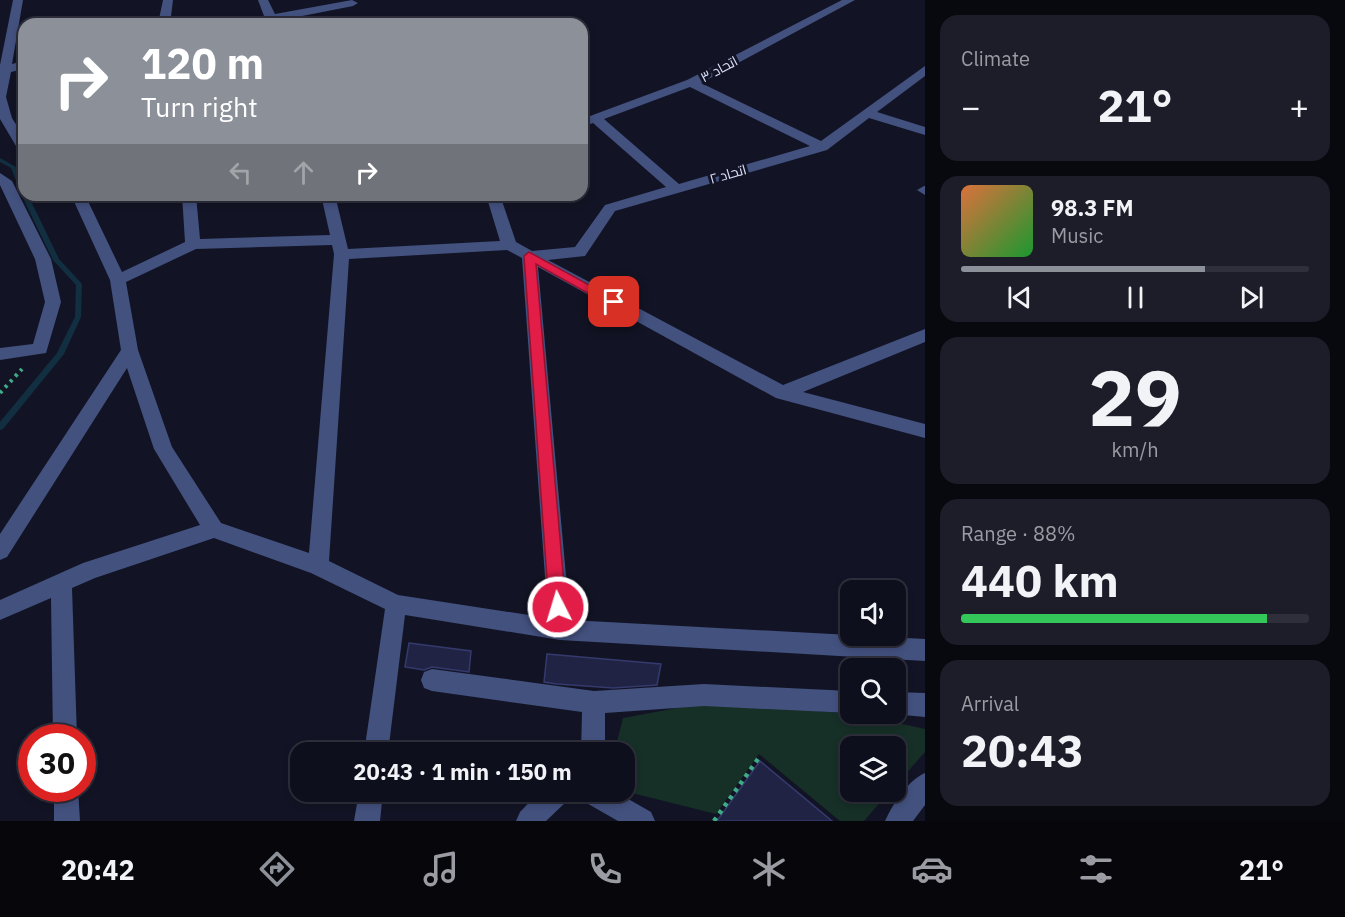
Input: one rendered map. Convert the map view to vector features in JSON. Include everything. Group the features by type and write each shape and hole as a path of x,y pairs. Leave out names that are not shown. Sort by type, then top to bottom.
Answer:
{"street":[{"path":"18,0 0,97 2,107 18,136"},
{"path":"165,18 168,0"},
{"path":"263,0 271,18"},
{"name":"اتحاد ۳","path":"588,121 691,83 850,0"},
{"path":"286,18 353,3"},
{"path":"6,69 18,66"},
{"name":"اتحاد ۲","path":"529,256 580,252 610,208 822,147 925,70"},
{"path":"691,83 822,147"},
{"path":"868,113 925,131"},
{"path":"595,118 676,189"},
{"path":"0,177 5,181 43,259 53,302 40,350 0,354"},
{"path":"81,201 118,280 130,350 163,449 214,529"},
{"path":"189,201 193,244"},
{"path":"318,566 341,247 330,201"},
{"path":"495,201 509,245"},
{"path":"118,280 193,244 341,247 509,245 782,393 925,431"},
{"path":"529,256 560,630"},
{"path":"782,393 925,334"},
{"path":"0,551 130,350"},
{"path":"0,610 90,570 214,529 318,566 396,604 560,630 925,650"},
{"path":"61,582 65,724"},
{"path":"377,742 396,604"},
{"path":"432,680 594,702 704,695 840,702"},
{"path":"593,742 594,702"},
{"path":"906,704 925,705"},
{"path":"898,821 925,785"},
{"path":"66,802 67,821"},
{"path":"367,821 370,802"},
{"path":"530,821 546,802"},
{"path":"609,802 642,821"}],"path":[{"path":"714,821 758,759"}],"green space":[{"path":"693,705 840,713 840,724 902,724 925,729 925,752 906,774 906,736 840,736 840,802 880,802 864,821 840,821 759,754 716,814 635,794 635,742 617,742 623,718"}],"building":[{"path":"409,643 471,651 469,672 432,667 424,670 405,667"},
{"path":"547,654 661,664 657,685 613,688 557,684 544,682"},
{"path":"760,761 832,821 717,821"}],"waterway":[{"path":"0,160 13,167 18,179"},
{"path":"0,427 60,354 78,317 79,284 56,260 28,201"}],"route":[{"path":"558,607 529,256 614,302"}]}
